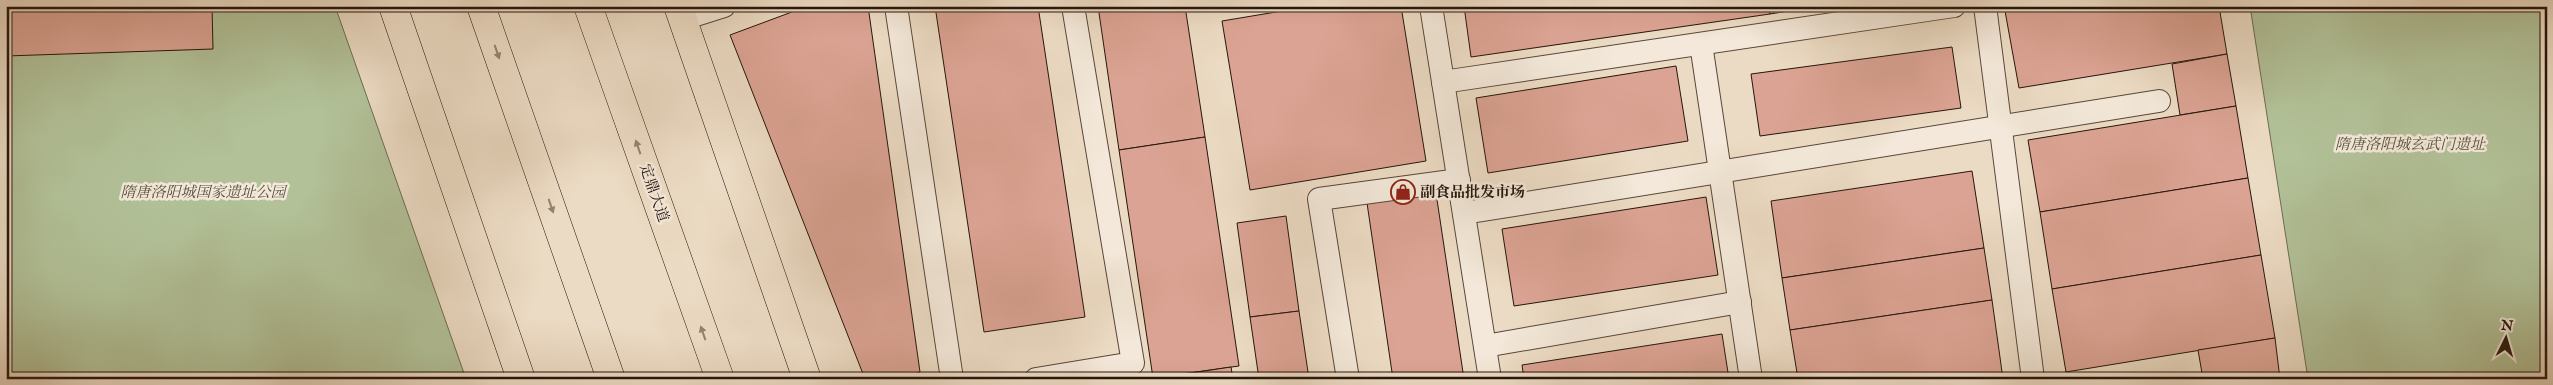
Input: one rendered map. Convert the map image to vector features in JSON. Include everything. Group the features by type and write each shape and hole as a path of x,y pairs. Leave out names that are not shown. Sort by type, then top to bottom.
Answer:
{"main road":[{"path":"393,6 521,379"},
{"path":"481,6 611,379"},
{"name":"定鼎大道","path":"588,6 720,379"},
{"path":"681,13 807,379"}],"lane":[{"path":"681,13 724,6"},
{"path":"896,6 952,379"},
{"path":"1036,379 1133,363 1073,6"},
{"path":"1431,6 1490,379"},
{"path":"1443,82 1954,6"},
{"path":"1985,6 2033,379"},
{"path":"1701,44 1751,379"},
{"path":"1464,213 2159,101"},
{"path":"1348,379 1319,198 1458,180"},
{"path":"1484,346 1740,302"}],"green space":[{"name":"隋唐洛阳城国家遗址公园","path":"6,6 335,6 466,379 6,379"},
{"name":"隋唐洛阳城玄武门遗址","path":"2250,6 2547,6 2547,379 2308,379"}],"building":[{"path":"6,6 212,6 213,49 6,56"},
{"path":"808,6 868,6 920,372 902,379 865,379 730,35"},
{"path":"935,6 1038,6 1085,317 984,332"},
{"path":"1098,6 1185,6 1205,137 1119,150"},
{"path":"1312,6 1401,6 1426,161 1250,190 1222,21"},
{"path":"1464,6 1769,6 1770,14 1471,57"},
{"path":"1769,6 1820,6 1770,14"},
{"path":"2005,6 2033,6 2005,11"},
{"path":"2033,6 2219,6 2227,54 2019,88 2005,11"},
{"path":"1952,47 1961,108 1760,136 1751,74"},
{"path":"2227,54 2236,106 2180,115 2172,64"},
{"path":"1676,66 1688,141 1488,173 1476,98"},
{"path":"2236,106 2248,178 2040,212 2028,140"},
{"path":"1205,137 1239,366 1153,378 1119,150"},
{"path":"1972,171 1984,248 1782,278 1771,201"},
{"path":"2248,178 2261,255 2052,289 2040,212"},
{"path":"1436,193 1464,379 1393,379 1367,203"},
{"path":"1706,197 1718,275 1514,306 1502,229"},
{"path":"1286,216 1299,311 1250,317 1237,223"},
{"path":"1984,248 1992,300 1790,330 1782,278"},
{"path":"2261,255 2275,338 2066,372 2052,289"},
{"path":"1992,300 2003,379 1798,379 1790,330"},
{"path":"1299,311 1309,379 1259,379 1250,317"},
{"path":"1722,334 1729,379 1524,379 1522,365"},
{"path":"2275,338 2280,379 2203,379 2198,350"},
{"path":"1231,367 1233,379 1164,379 1164,377"}],"place":[{"name":"副食品批发市场","path":"1403,192"}]}
